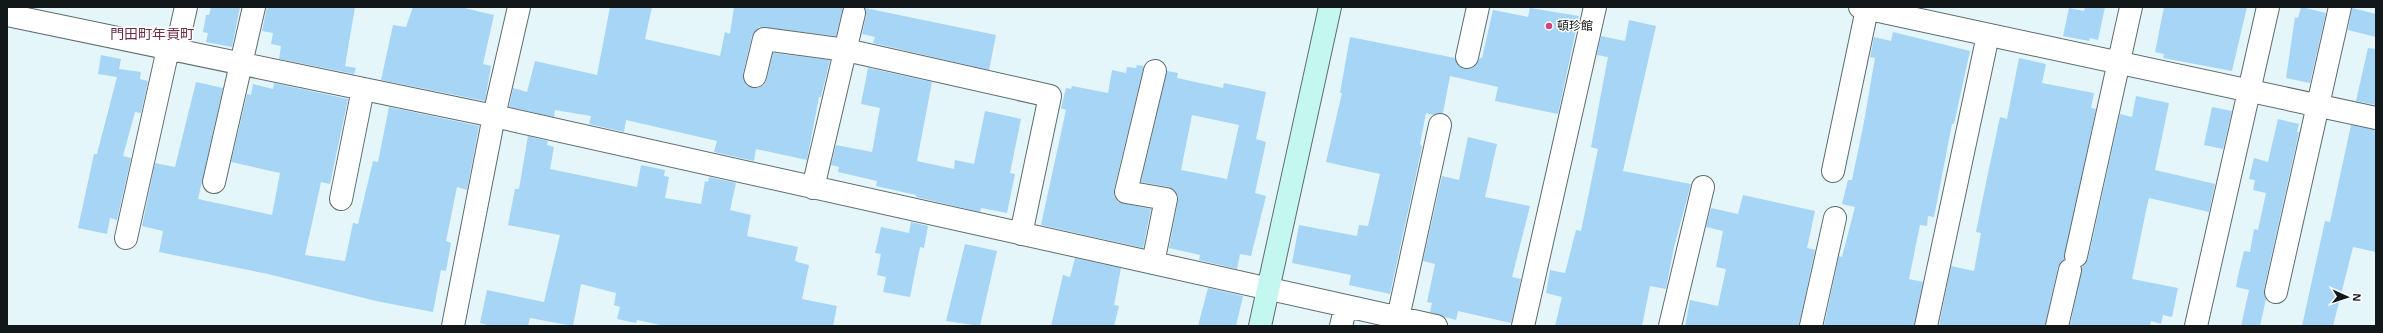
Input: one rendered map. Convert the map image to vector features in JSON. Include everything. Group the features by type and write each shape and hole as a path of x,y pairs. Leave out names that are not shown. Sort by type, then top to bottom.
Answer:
{"street":[{"path":"126,238 172,50 186,7"},
{"path":"214,182 254,7"},
{"path":"453,326 494,116 519,7"},
{"path":"1260,326 1330,7"},
{"path":"1467,57 1478,7"},
{"path":"1523,326 1595,7"},
{"path":"2056,326 2073,263 2119,63 2130,7"},
{"path":"2196,326 2251,91 2268,7"},
{"path":"2276,292 2340,7"},
{"path":"1833,171 1864,8 2376,118"},
{"path":"813,188 854,13"},
{"path":"7,15 494,116 1153,263 1268,289 1344,316 1398,318 1436,326"},
{"path":"1926,326 1988,35"},
{"path":"755,76 764,39 846,50 1050,96 1022,234"},
{"path":"1153,263 1166,199 1126,192 1155,71"},
{"path":"341,199 362,89"},
{"path":"1398,318 1440,125"},
{"path":"1670,326 1703,187"},
{"path":"1812,326 1835,218"}],"building":[{"path":"211,7 240,7 232,47 206,42 208,33 203,32 206,15 209,15"},
{"path":"267,7 355,7 345,66 356,68 354,74 279,59 281,46 271,44 273,33 262,31"},
{"path":"413,7 460,7 494,15 483,64 491,66 485,101 381,80 393,25 406,27"},
{"path":"610,7 652,7 645,39 720,56 725,32 730,34 734,7 843,7 836,36 759,27 752,36 743,73 746,85 758,88 764,85 767,79 773,53 830,60 821,97 819,97 807,160 756,149 754,161 714,152 717,141 626,120 624,132 589,124 591,116 555,110 554,117 509,107 513,88 527,92 535,61 597,75"},
{"path":"2085,7 2105,7 2098,40 2090,38 2089,41 2063,36 2069,8 2084,11"},
{"path":"2164,7 2247,7 2232,71 2163,58 2164,54 2155,52"},
{"path":"2301,7 2326,13 2310,83 2286,78 2295,17 2298,18"},
{"path":"865,8 996,35 989,70 873,43 875,37 862,34 866,16"},
{"path":"1530,8 1579,16 1558,114 1495,101 1498,87 1450,76 1443,113 1433,115 1426,113 1420,144 1422,147 1390,294 1349,285 1351,275 1292,263 1299,225 1357,236 1359,225 1368,226 1380,174 1326,162 1342,93 1340,93 1350,37 1455,58 1459,66 1470,69 1476,65 1480,58 1482,58 1493,10 1528,17"},
{"path":"2352,8 2376,14 2376,37 2348,30"},
{"path":"1629,20 1656,26 1623,171 1691,184 1674,247 1666,289 1650,286 1642,326 1555,326 1562,297 1546,293 1550,270 1565,273 1576,230 1581,231 1598,149 1591,147 1608,57 1597,55 1601,36 1625,41"},
{"path":"1893,32 1970,51 1954,124 1952,124 1934,217 1928,216 1927,226 1920,225 1909,279 1923,282 1914,326 1824,326 1839,256 1842,257 1855,207 1842,204 1848,180 1852,180 1864,122 1875,58 1870,57 1874,37 1891,41"},
{"path":"2368,48 2376,49 2376,105 2356,101"},
{"path":"101,55 121,59 119,69 141,72 140,79 148,81 141,113 135,112 123,156 131,158 117,220 110,218 107,234 78,228 94,154 97,154 117,77 98,74"},
{"path":"2019,58 2046,64 2042,83 2094,93 2091,108 2096,109 2064,259 2058,267 2045,326 1939,326 1951,266 1974,271 1981,233 1976,232 1987,178 2000,117 2007,119"},
{"path":"1137,65 1144,66 1114,189 1114,196 1118,202 1151,209 1143,248 1041,225 1066,110 1061,108 1066,88 1071,89 1072,86 1108,93 1112,70 1126,73 1127,67 1136,68"},
{"path":"868,68 932,82 917,161 954,169 955,160 974,164 985,111 1021,119 1010,173 1015,174 1007,213 981,208 980,212 916,197 916,195 876,186 877,181 838,172 839,167 831,165 836,145 872,152 880,108 861,104"},
{"path":"1167,71 1178,73 1177,78 1223,88 1224,83 1266,92 1256,139 1266,142 1255,193 1266,196 1251,256 1240,254 1237,269 1199,260 1200,255 1169,248 1178,195 1169,187 1141,182","holes":["1192,115 1239,125 1227,179 1181,170"]},
{"path":"196,82 223,88 198,199 272,215 280,173 231,162 247,94 251,95 253,84 273,89 274,83 348,99 330,184 321,182 305,255 345,261 353,223 358,224 373,161 378,162 389,107 479,126 467,190 457,187 446,241 451,243 446,271 441,270 433,312 376,301 268,274 159,252 163,231 142,226 155,163 175,167"},
{"path":"2136,96 2169,103 2155,170 2215,184 2209,212 2149,198 2132,279 2178,288 2172,317 2163,315 2161,324 2151,321 2150,326 2070,326 2082,267 2088,259 2120,114 2132,117"},
{"path":"2212,107 2232,111 2223,149 2204,145"},
{"path":"2278,119 2299,124 2297,132 2299,132 2264,289 2266,299 2260,326 2241,326 2249,290 2236,287 2238,276 2244,251 2250,252 2254,229 2258,230 2266,193 2253,190 2255,180 2249,179 2254,158 2268,162"},
{"path":"2351,125 2376,130 2376,252 2353,247 2333,326 2302,326 2325,221 2330,222"},
{"path":"528,136 548,141 547,145 554,147 550,169 637,187 641,165 665,170 664,176 669,177 665,198 701,204 705,181 708,182 709,177 736,183 730,210 751,215 747,236 798,247 795,260 797,262 809,265 802,299 837,306 833,326 665,326 637,320 636,323 617,319 620,307 614,305 616,293 581,284 573,326 530,318 528,326 491,326 480,323 487,290 544,302 560,235 508,225 515,189 519,189"},
{"path":"1468,137 1497,144 1485,197 1530,206 1512,277 1521,279 1511,323 1458,311 1456,320 1430,312 1432,303 1427,302 1435,264 1423,261 1442,176 1459,180"},
{"path":"1743,195 1815,211 1807,248 1815,250 1799,326 1685,326 1690,300 1718,306 1726,269 1716,267 1723,231 1706,227 1711,208 1738,214"},
{"path":"911,222 928,226 924,248 920,247 910,297 883,292 886,277 877,275 881,254 875,253 881,227 909,233"},
{"path":"965,244 997,251 980,326 946,321"},
{"path":"1075,258 1121,268 1114,305 1119,306 1114,326 1051,326 1063,275 1070,277"},
{"path":"1208,288 1243,296 1236,326 1198,326"}],"place":[{"name":"頓珍館","path":"1549,26"}],"district":[{"name":"門田町年貢町","path":"152,34"}]}
